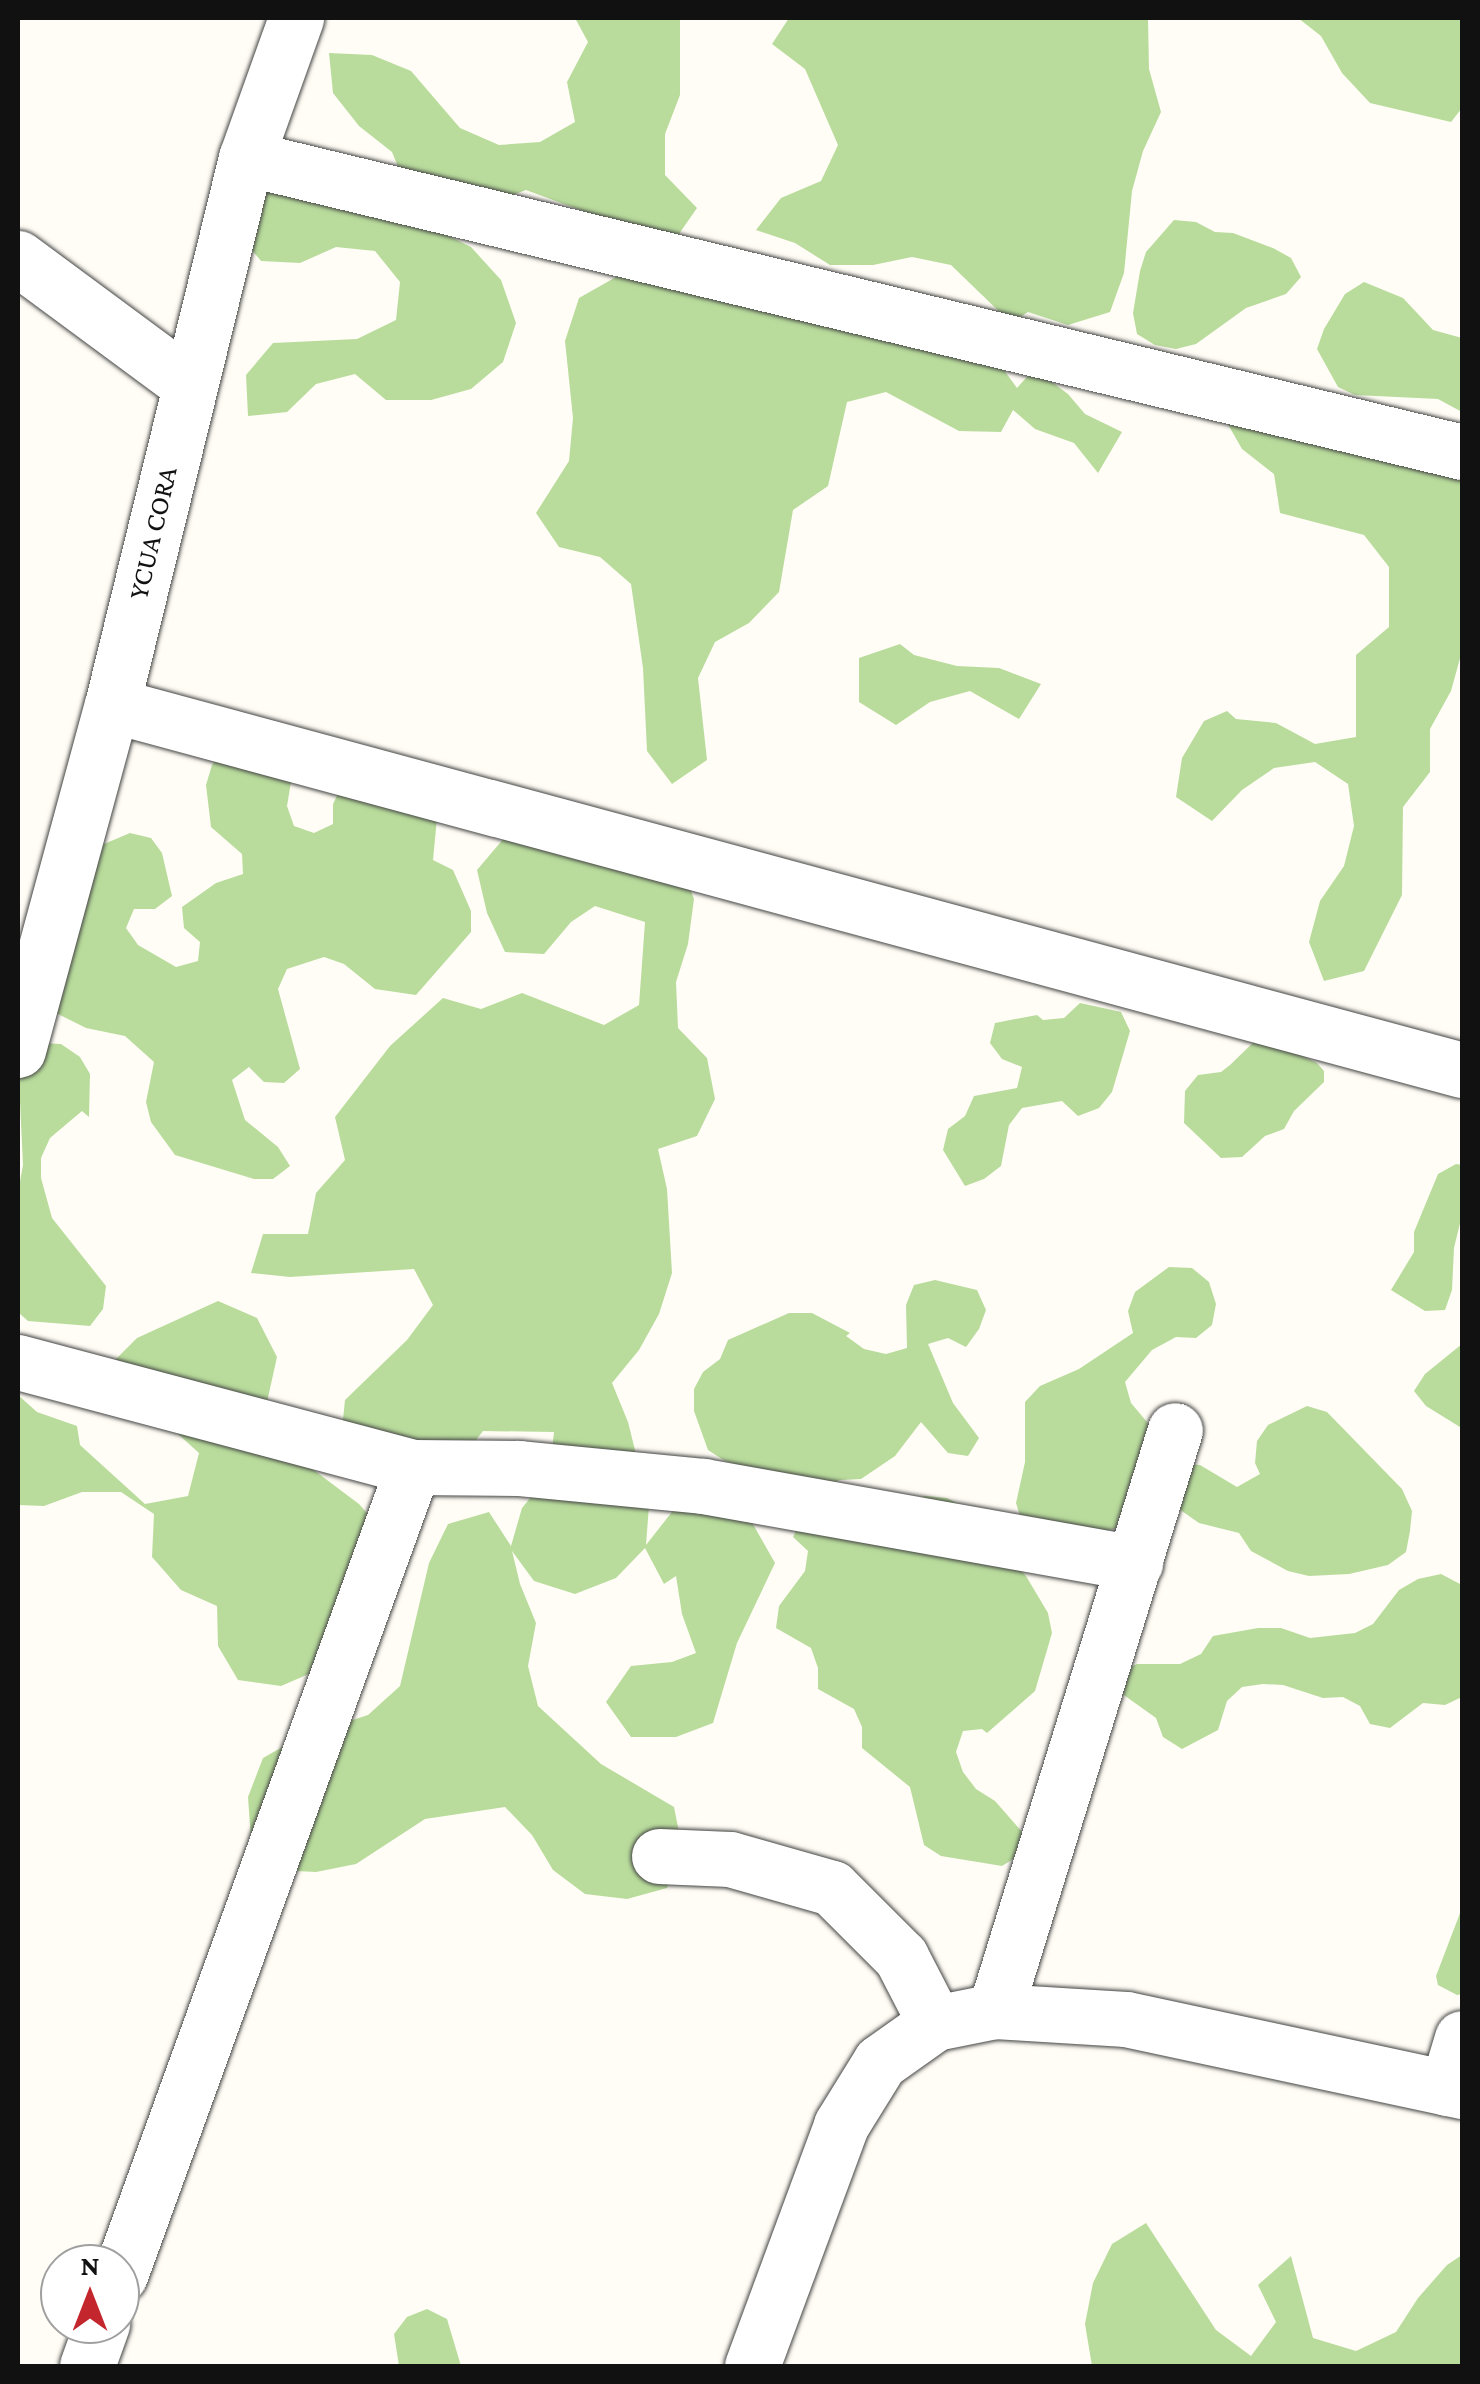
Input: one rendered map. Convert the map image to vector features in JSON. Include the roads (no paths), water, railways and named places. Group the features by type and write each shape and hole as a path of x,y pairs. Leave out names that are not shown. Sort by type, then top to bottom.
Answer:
{"street":[{"name":"YCUA CORA","path":"18,1050 112,705 246,158 296,18"},
{"path":"246,158 1462,452"},
{"path":"18,258 188,384"},
{"path":"112,705 1462,1070"},
{"path":"18,1362 413,1467 519,1468 704,1486 1135,1563"},
{"path":"995,2011 1175,1430"},
{"path":"131,2244 413,1467"},
{"path":"659,1856 730,1859 832,1888 901,1957 935,2024"},
{"path":"752,2366 841,2125 880,2062 935,2024 995,2011 1126,2019 1457,2072"}]}
